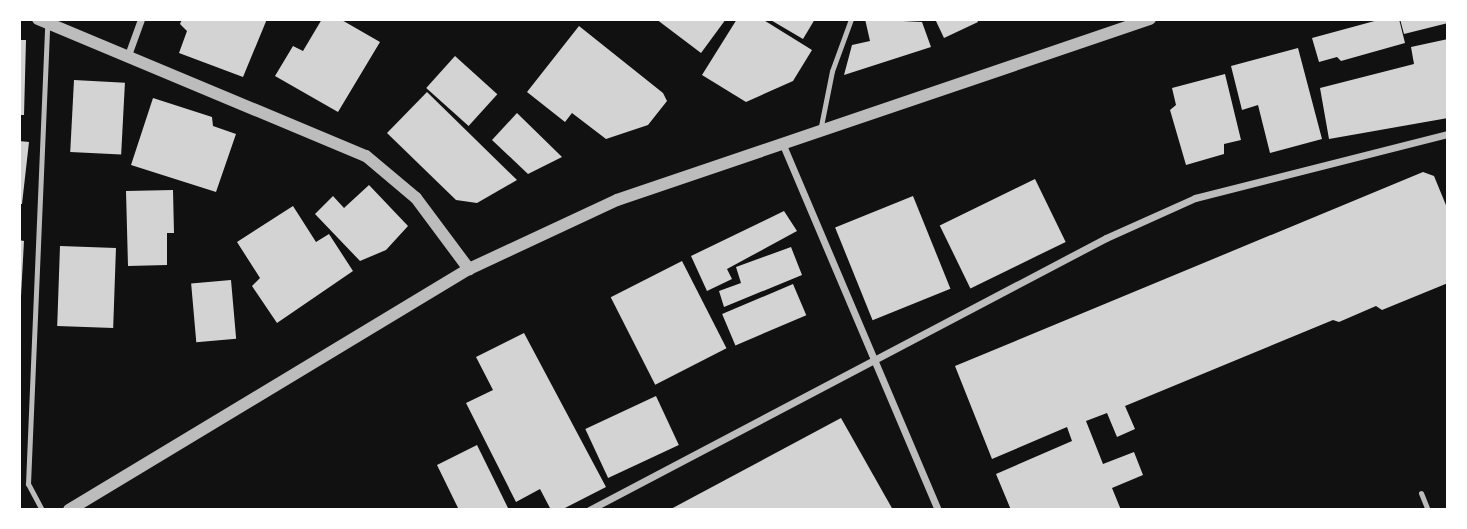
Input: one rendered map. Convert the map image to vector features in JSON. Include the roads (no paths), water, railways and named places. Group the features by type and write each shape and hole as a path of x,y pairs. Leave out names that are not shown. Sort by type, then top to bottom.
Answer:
{"street":[{"path":"128,55 141,19"},
{"path":"69,510 469,269 617,200 1150,19"},
{"path":"43,21 366,156 415,198 469,269"},
{"path":"589,510 1106,238 1195,198 1448,134"},
{"path":"783,145 872,360 938,510"}],"lane":[{"path":"820,131 832,71 852,19"},
{"path":"42,510 29,484 43,21"},
{"path":"1421,494 1428,510"}]}
